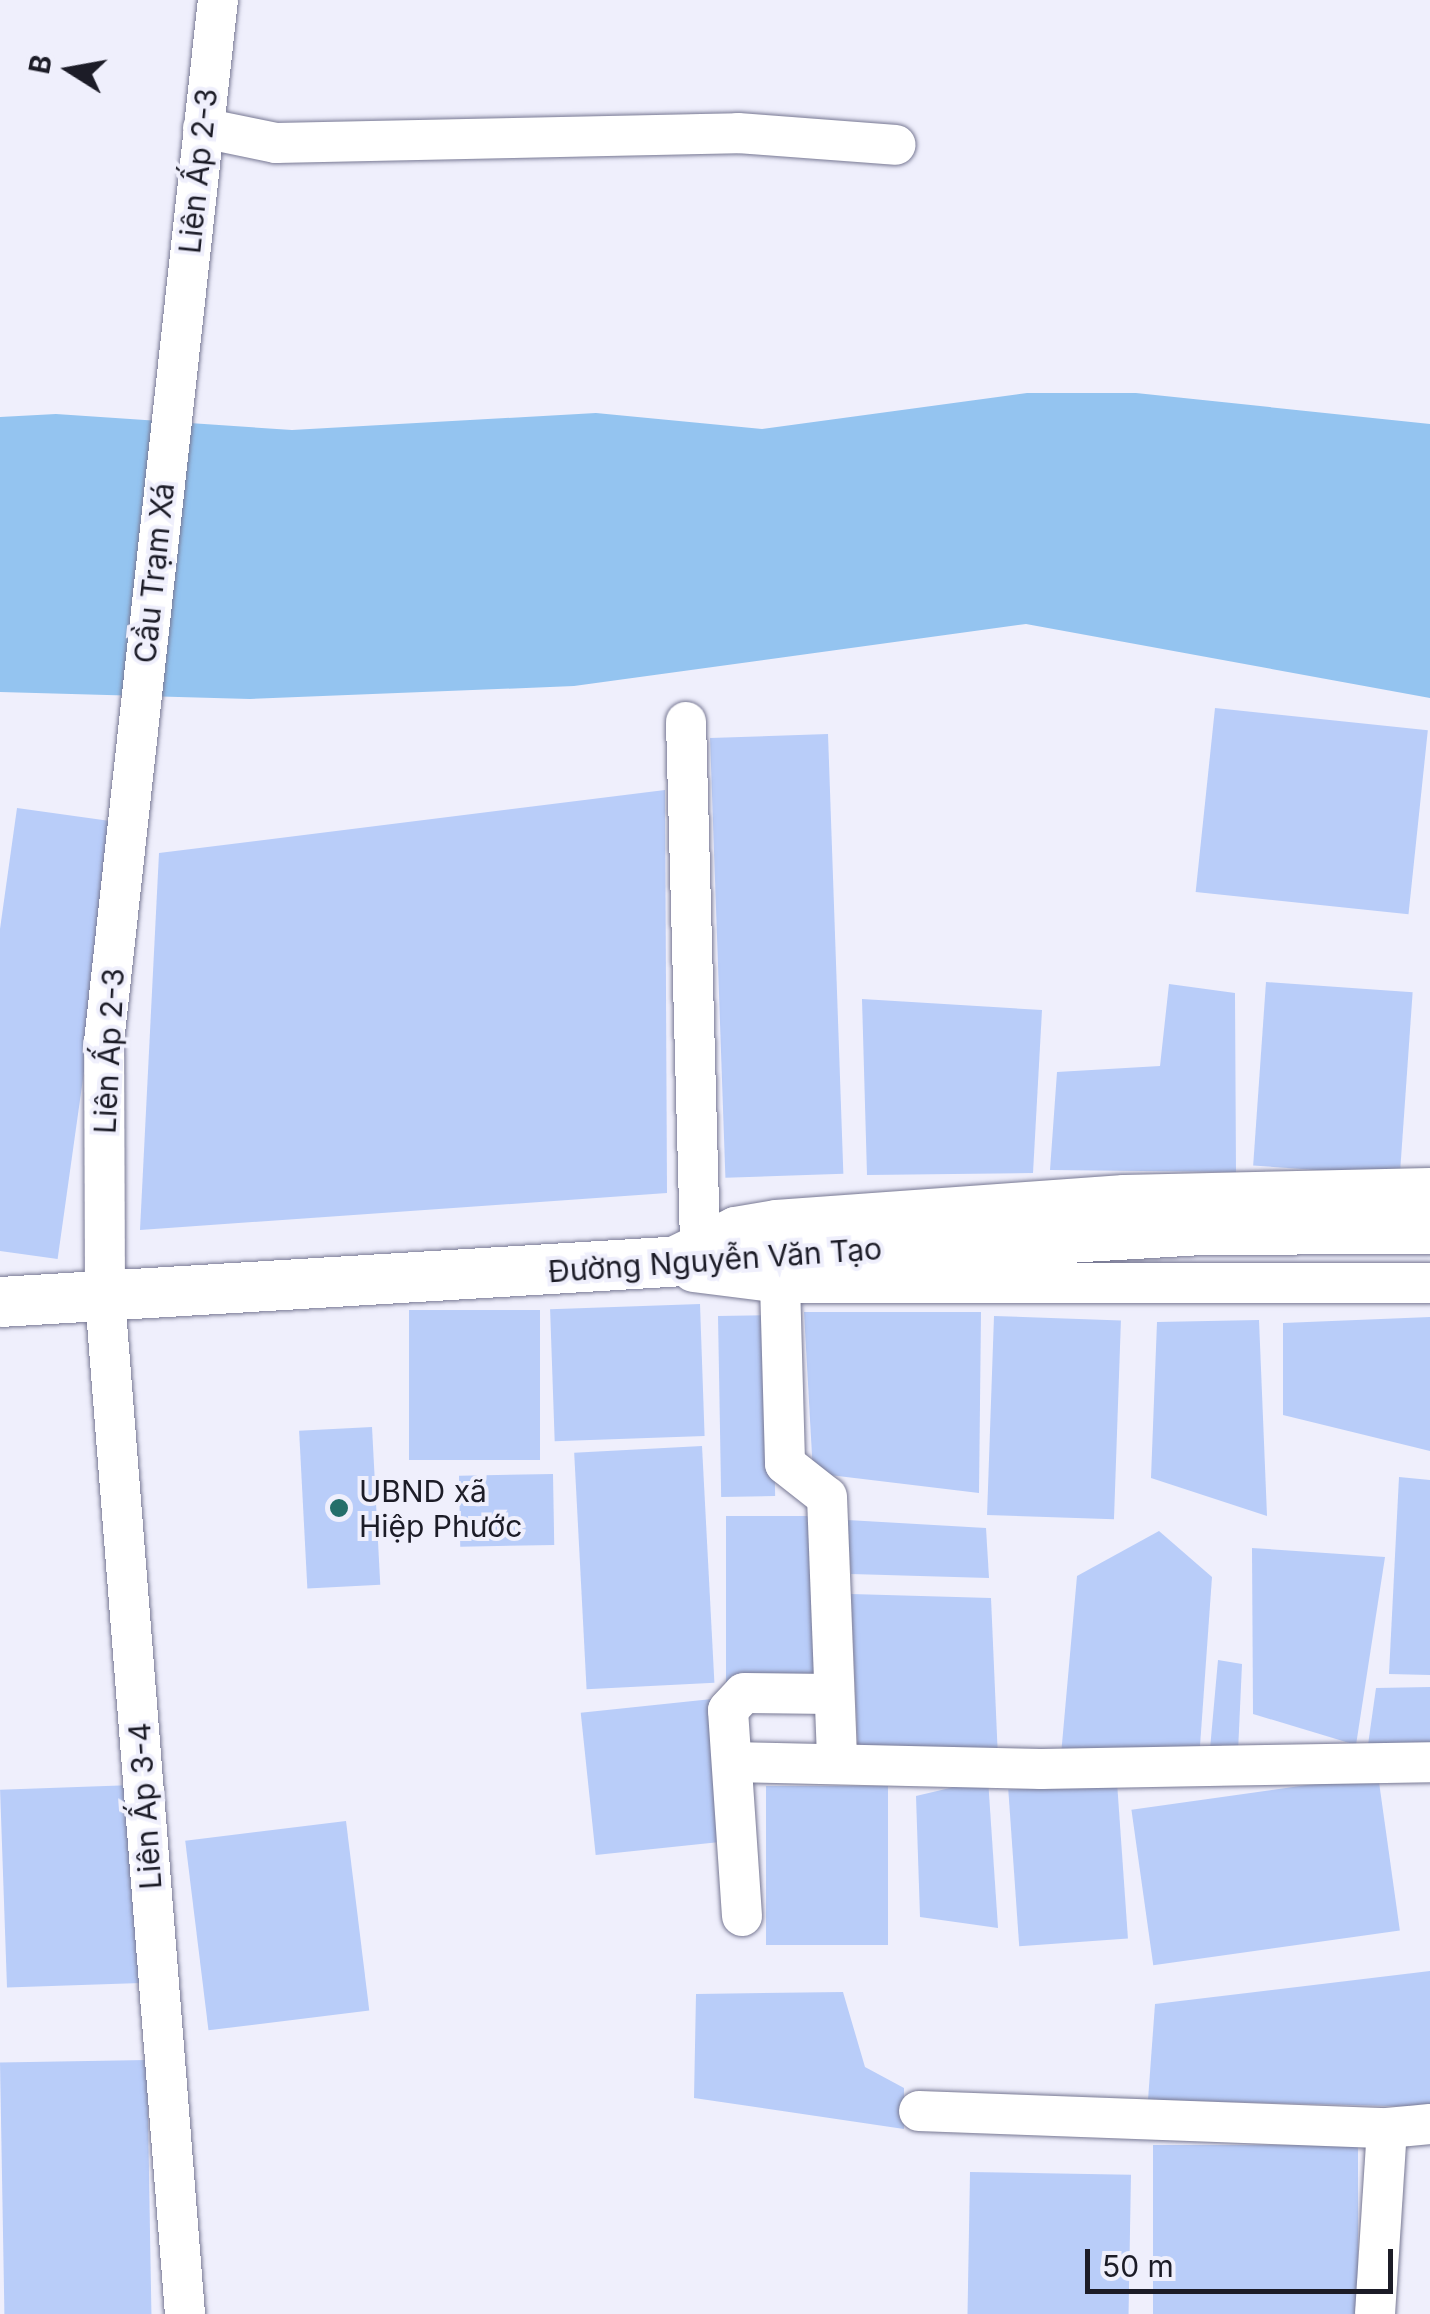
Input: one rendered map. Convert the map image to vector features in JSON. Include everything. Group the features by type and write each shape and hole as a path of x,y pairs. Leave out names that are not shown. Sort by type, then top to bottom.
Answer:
{"main road":[{"name":"Đường Nguyễn Văn Tạo","path":"0,1302 680,1254 1202,1230 1430,1229"}],"street":[{"name":"Liên Ấp 2-3","path":"179,342 218,0"},
{"path":"203,128 276,142 720,134 896,145"},
{"name":"Cầu Trạm Xá","path":"130,805 179,342"},
{"path":"680,1254 686,722"},
{"name":"Liên Ấp 2-3","path":"105,1297 104,1042 130,805"},
{"path":"680,1254 736,1227 776,1220 1124,1195 1430,1188"},
{"path":"680,1254 735,1282 780,1284 1430,1282"},
{"path":"780,1284 784,1464 827,1497 837,1761"},
{"name":"Liên Ấp 3-4","path":"105,1297 184,2314"},
{"path":"742,1916 728,1710 734,1698 744,1693 833,1694"},
{"path":"732,1762 837,1761 1040,1769 1430,1762"},
{"path":"918,2111 1387,2128 1430,2124"},
{"path":"1376,2314 1387,2128"}],"water":[{"path":"1027,393 1136,393 1430,424 1430,698 1026,624 574,686 250,699 0,692 0,417 56,414 292,430 596,413 762,429"}],"building":[{"path":"1215,708 1428,730 1408,914 1196,892"},
{"path":"828,734 843,1174 725,1178 710,738"},
{"path":"665,790 667,1193 140,1230 159,853"},
{"path":"17,808 119,822 58,1259 0,1251 0,929"},
{"path":"1266,982 1413,992 1400,1176 1253,1166"},
{"path":"1169,984 1235,993 1236,1172 1050,1170 1057,1072 1160,1066"},
{"path":"862,999 1042,1010 1033,1173 867,1175"},
{"path":"700,1304 705,1436 555,1441 550,1309"},
{"path":"409,1310 540,1310 540,1460 409,1460"},
{"path":"804,1312 981,1312 979,1493 813,1473"},
{"path":"772,1315 775,1496 721,1497 718,1316"},
{"path":"994,1316 1121,1320 1114,1519 987,1515"},
{"path":"1430,1317 1430,1451 1283,1415 1283,1323"},
{"path":"1259,1320 1267,1516 1151,1478 1157,1322"},
{"name":"UBND xã Hiệp Phước","path":"372,1427 380,1585 307,1589 299,1431"},
{"path":"702,1446 714,1683 587,1689 574,1453"},
{"path":"553,1474 554,1545 460,1547 459,1476"},
{"path":"1399,1477 1430,1480 1430,1675 1389,1674"},
{"path":"726,1516 818,1516 818,1690 726,1690"},
{"path":"847,1520 986,1528 989,1578 851,1574"},
{"path":"1159,1531 1212,1577 1200,1746 1061,1755 1077,1576"},
{"path":"1252,1548 1385,1557 1356,1745 1253,1714"},
{"path":"851,1594 991,1598 998,1759 858,1751"},
{"path":"1218,1660 1242,1664 1238,1752 1210,1749"},
{"path":"1430,1687 1430,1755 1367,1752 1376,1688"},
{"path":"712,1699 727,1841 596,1855 581,1713"},
{"path":"1378,1775 1400,1930 1153,1965 1131,1810"},
{"path":"988,1779 998,1928 920,1917 916,1796"},
{"path":"1117,1782 1128,1939 1019,1946 1008,1790"},
{"path":"134,1785 141,1983 7,1988 0,1790"},
{"path":"766,1786 888,1786 888,1945 766,1945"},
{"path":"346,1821 369,2011 208,2030 185,1841"},
{"path":"1430,1971 1430,2107 1148,2100 1155,2004"},
{"path":"843,1992 865,2067 904,2088 904,2129 694,2098 696,1994"},
{"path":"147,2060 151,2314 4,2314 0,2063"},
{"path":"1153,2145 1358,2145 1358,2314 1153,2314"},
{"path":"970,2172 1131,2175 1129,2314 968,2314"}],"place":[{"name":"UBND xã Hiệp Phước","path":"339,1508"}]}
